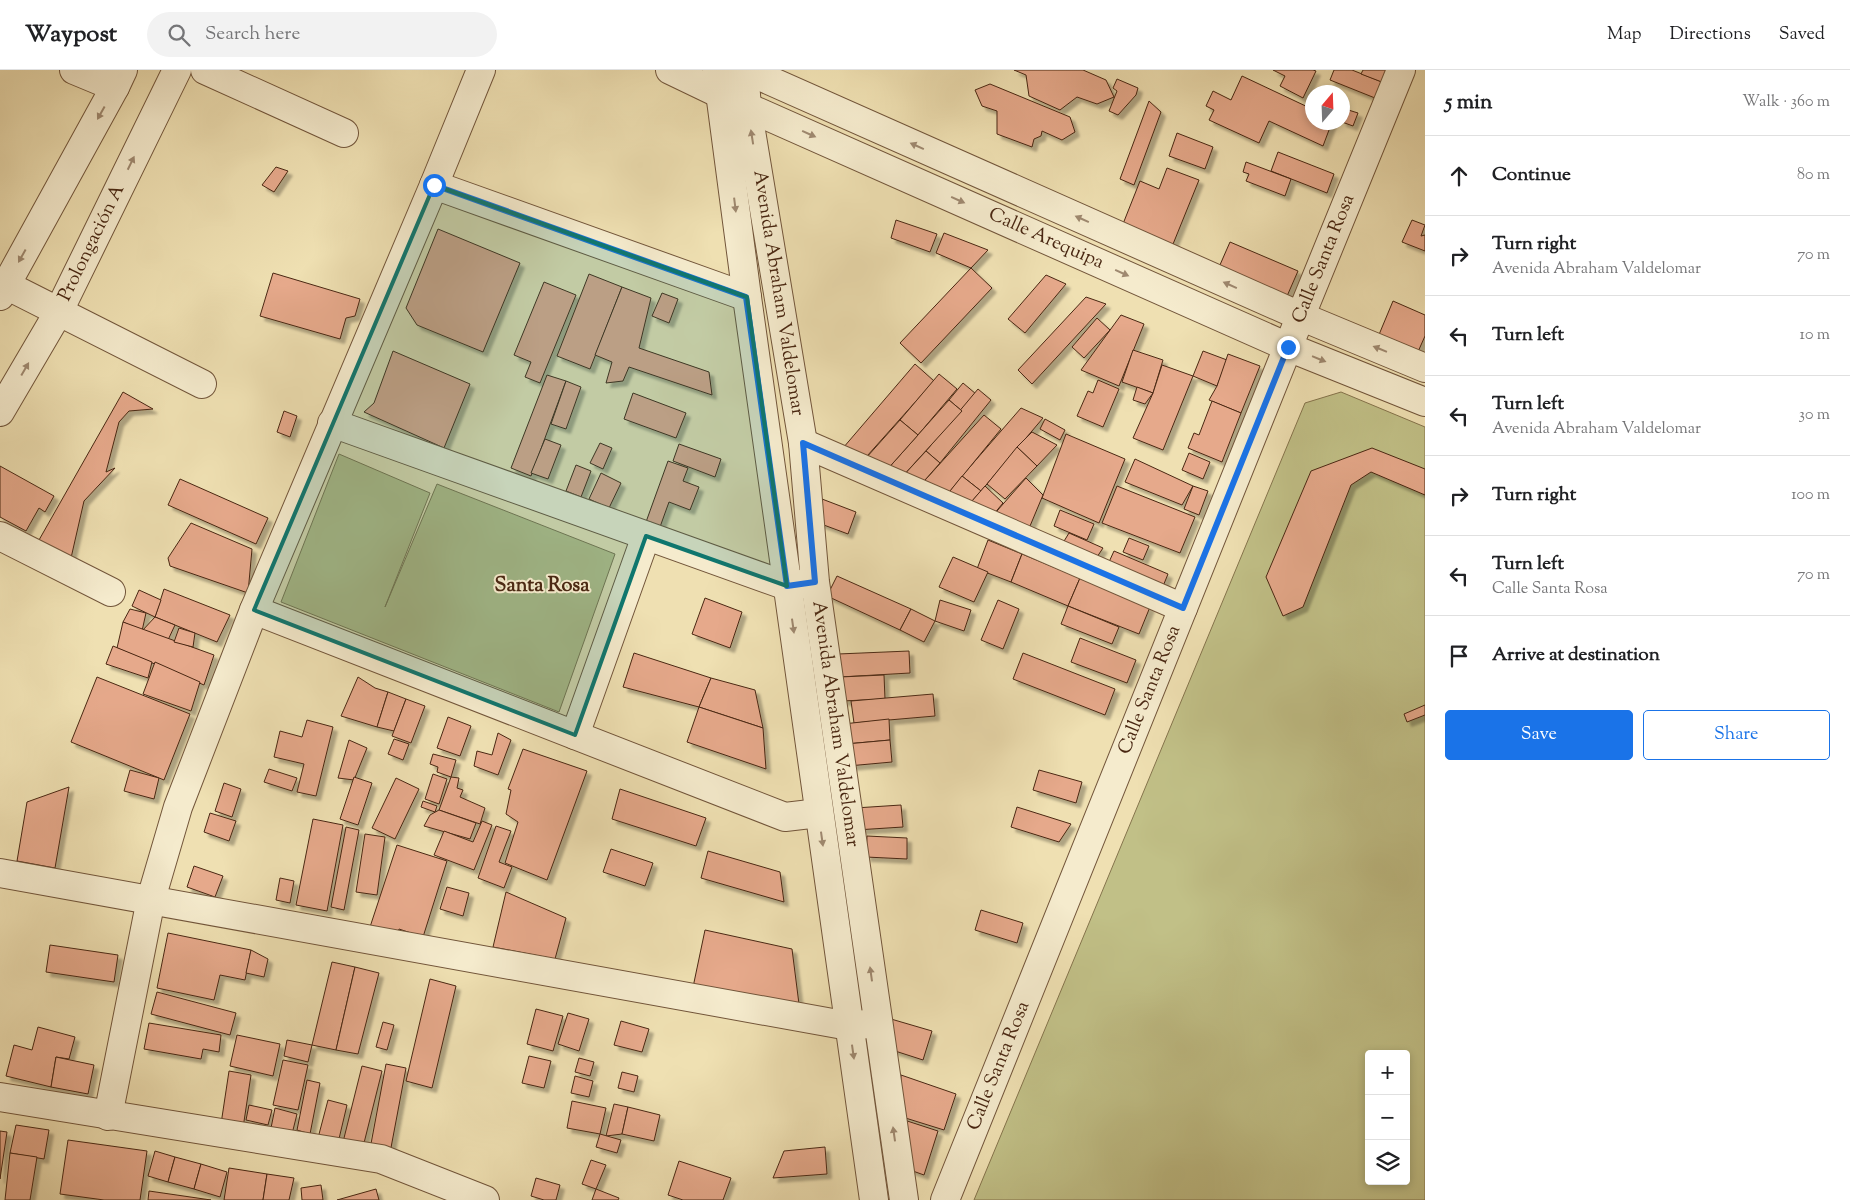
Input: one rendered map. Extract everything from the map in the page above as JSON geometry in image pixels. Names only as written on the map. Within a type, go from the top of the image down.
[{"type":"street","points":[[74,70],[119,78],[2,288],[58,313],[202,384]]},
{"type":"street","name":"Prolongación A","points":[[0,412],[58,313],[177,70]]},
{"type":"street","points":[[205,70],[344,133]]},
{"type":"street","points":[[108,1116],[151,899],[178,807],[254,610],[481,70]]},
{"type":"street","name":"Calle Arequipa","points":[[670,70],[719,82],[747,107],[1288,347],[1425,402]]},
{"type":"street","name":"Calle Arequipa","points":[[745,70],[1300,316],[1425,368]]},
{"type":"street","name":"Avenida Abraham Valdelomar","points":[[745,70],[747,107],[803,443],[815,582],[904,1200]]},
{"type":"street","name":"Calle Santa Rosa","points":[[948,1192],[1300,316],[1401,70]]},
{"type":"street","name":"Avenida Abraham Valdelomar","points":[[719,82],[746,297],[874,1200]]},
{"type":"street","points":[[434,185],[746,297]]},
{"type":"street","points":[[332,423],[787,586],[815,582]]},
{"type":"street","points":[[803,443],[1183,608]]},
{"type":"street","points":[[0,536],[110,592]]},
{"type":"street","points":[[575,735],[646,536]]},
{"type":"street","points":[[254,610],[785,817],[819,813]]},
{"type":"street","points":[[0,873],[849,1026],[878,1023]]},
{"type":"street","points":[[0,1097],[381,1160],[485,1200]]},
{"type":"street","points":[[899,1173],[916,1191],[927,1195],[948,1192]]},
{"type":"highlighted area","points":[[434,185],[747,297],[787,586],[646,536],[575,735],[254,610]]},
{"type":"shaded area","points":[[1341,392],[1425,427],[1425,1200],[974,1200],[1305,403]]},
{"type":"shaded area","points":[[339,454],[430,493],[385,607],[437,484],[615,554],[559,712],[281,602]]},
{"type":"building","points":[[1014,70],[1083,70],[1106,80],[1114,97],[1097,104],[1077,97],[1060,110],[1029,96],[1026,75]]},
{"type":"building","points":[[1273,70],[1316,71],[1309,85],[1305,85],[1303,98],[1280,86],[1285,76]]},
{"type":"building","points":[[1334,70],[1352,70],[1387,84],[1385,102],[1350,88],[1350,85],[1342,85],[1330,80]]},
{"type":"building","points":[[1363,70],[1388,70],[1387,84],[1361,74]]},
{"type":"building","points":[[1242,76],[1305,106],[1305,130],[1329,130],[1323,146],[1269,121],[1259,143],[1209,120],[1214,110],[1206,106],[1213,91],[1231,100]]},
{"type":"building","points":[[1117,79],[1138,88],[1136,95],[1118,115],[1109,111],[1117,91],[1113,88]]},
{"type":"building","points":[[990,84],[1070,117],[1075,132],[1062,140],[1042,131],[1041,136],[1034,139],[1032,147],[997,134],[997,111],[982,106],[975,90]]},
{"type":"building","points":[[1149,101],[1161,112],[1134,185],[1120,179]]},
{"type":"building","points":[[1350,110],[1358,113],[1353,126],[1350,125]]},
{"type":"building","points":[[1177,133],[1213,147],[1205,169],[1169,156]]},
{"type":"building","points":[[1278,152],[1334,174],[1327,193],[1271,171]]},
{"type":"building","points":[[1246,162],[1291,179],[1285,196],[1246,181],[1249,174],[1243,172]]},
{"type":"building","points":[[276,167],[288,171],[274,192],[262,185]]},
{"type":"building","points":[[1167,168],[1199,180],[1169,254],[1119,234],[1140,181],[1159,189]]},
{"type":"building","points":[[896,220],[937,234],[930,252],[891,238]]},
{"type":"building","points":[[1412,220],[1425,225],[1421,236],[1425,235],[1425,251],[1402,242]]},
{"type":"building","points":[[438,229],[520,263],[483,352],[417,325],[406,308]]},
{"type":"building","points":[[944,233],[988,250],[971,268],[936,253]]},
{"type":"building","points":[[1230,242],[1298,271],[1284,303],[1216,274]]},
{"type":"building","points":[[971,268],[992,288],[921,363],[900,343]]},
{"type":"building","points":[[273,273],[360,299],[355,316],[346,318],[340,339],[260,316]]},
{"type":"building","points":[[589,274],[622,287],[590,369],[557,356]]},
{"type":"building","points":[[1046,275],[1066,284],[1025,333],[1008,319]]},
{"type":"building","points":[[544,282],[576,295],[540,383],[525,377],[531,362],[514,355]]},
{"type":"building","points":[[622,287],[651,298],[639,348],[709,372],[712,395],[629,367],[623,381],[606,383],[612,362],[595,355]]},
{"type":"building","points":[[662,293],[678,299],[669,323],[652,316]]},
{"type":"building","points":[[1086,297],[1106,304],[1032,384],[1018,370]]},
{"type":"building","points":[[1393,301],[1425,315],[1425,336],[1417,354],[1378,337]]},
{"type":"building","points":[[1121,315],[1144,324],[1119,386],[1081,370]]},
{"type":"building","points":[[1097,318],[1110,330],[1084,358],[1072,347]]},
{"type":"building","points":[[1133,350],[1163,360],[1153,393],[1122,382]]},
{"type":"building","points":[[393,351],[470,384],[444,448],[364,412],[374,403]]},
{"type":"building","points":[[1203,351],[1227,360],[1217,386],[1193,376]]},
{"type":"building","points":[[1228,354],[1260,366],[1241,413],[1209,400],[1217,386]]},
{"type":"building","points":[[915,364],[934,381],[859,465],[837,455]]},
{"type":"building","points":[[1162,365],[1193,376],[1163,450],[1133,438],[1153,393]]},
{"type":"building","points":[[939,374],[957,389],[918,435],[900,420]]},
{"type":"building","points":[[547,375],[566,381],[531,476],[511,468]]},
{"type":"building","points":[[1098,380],[1119,389],[1103,427],[1077,416],[1088,391],[1093,393]]},
{"type":"building","points":[[566,381],[581,387],[566,429],[551,424]]},
{"type":"building","points":[[963,383],[976,394],[962,411],[949,400]]},
{"type":"building","points":[[1137,387],[1153,393],[1145,404],[1133,400]]},
{"type":"building","points":[[978,389],[991,400],[940,463],[926,451]]},
{"type":"building","points":[[123,392],[153,409],[129,411],[119,422],[106,472],[115,468],[84,501],[71,558],[39,540]]},
{"type":"building","points":[[633,393],[686,413],[676,438],[624,419]]},
{"type":"building","points":[[949,400],[962,411],[902,477],[885,472]]},
{"type":"building","points":[[1212,401],[1241,413],[1222,462],[1188,448],[1194,433],[1199,435]]},
{"type":"building","points":[[1021,408],[1043,418],[981,491],[962,476]]},
{"type":"building","points":[[284,411],[297,416],[290,437],[277,432]]},
{"type":"building","points":[[984,415],[1001,429],[942,501],[917,489]]},
{"type":"building","points":[[1045,419],[1065,430],[1060,440],[1040,429]]},
{"type":"building","points":[[900,420],[918,435],[885,472],[866,458]]},
{"type":"building","points":[[1032,432],[1057,445],[1037,466],[1017,447]]},
{"type":"building","points":[[1066,434],[1125,459],[1099,523],[1042,498]]},
{"type":"building","points":[[545,439],[561,445],[548,479],[531,473]]},
{"type":"building","points":[[600,443],[612,448],[603,469],[590,463]]},
{"type":"building","points":[[679,444],[721,459],[715,477],[673,461]]},
{"type":"building","points":[[1017,447],[1037,466],[1005,499],[987,484]]},
{"type":"building","points":[[1372,448],[1425,469],[1425,495],[1371,472],[1351,485],[1303,607],[1283,616],[1266,577],[1311,471]]},
{"type":"building","points":[[926,451],[940,463],[917,489],[902,477]]},
{"type":"building","points":[[1189,453],[1210,462],[1203,479],[1182,470]]},
{"type":"building","points":[[1135,459],[1193,486],[1182,505],[1125,482]]},
{"type":"building","points":[[668,461],[688,468],[683,481],[699,487],[690,510],[669,502],[660,527],[646,522]]},
{"type":"building","points":[[576,465],[591,471],[581,497],[566,491]]},
{"type":"building","points":[[0,466],[54,496],[45,512],[39,508],[26,531],[0,517]]},
{"type":"building","points":[[601,473],[621,483],[609,508],[589,499]]},
{"type":"building","points":[[962,476],[981,491],[965,509],[942,501]]},
{"type":"building","points":[[1026,478],[1043,495],[1025,538],[989,520]]},
{"type":"building","points":[[180,479],[268,518],[256,544],[168,505]]},
{"type":"building","points":[[985,486],[1003,503],[989,520],[965,509]]},
{"type":"building","points":[[1117,486],[1195,517],[1180,553],[1102,523]]},
{"type":"building","points":[[1193,486],[1208,491],[1199,515],[1184,509]]},
{"type":"building","points":[[822,499],[856,512],[848,534],[813,521]]},
{"type":"building","points":[[1060,510],[1094,524],[1087,540],[1054,526]]},
{"type":"building","points":[[191,523],[252,549],[248,593],[170,566],[168,558]]},
{"type":"building","points":[[1069,533],[1103,548],[1091,566],[1058,551]]},
{"type":"building","points":[[1129,538],[1149,546],[1143,560],[1123,552]]},
{"type":"building","points":[[988,540],[1022,554],[1011,582],[977,569]]},
{"type":"building","points":[[1114,551],[1168,574],[1159,596],[1104,573]]},
{"type":"building","points":[[1022,554],[1080,578],[1068,606],[1011,582]]},
{"type":"building","points":[[953,557],[988,572],[974,602],[939,587]]},
{"type":"building","points":[[837,576],[911,609],[900,630],[827,596]]},
{"type":"building","points":[[1080,578],[1150,607],[1139,634],[1068,606]]},
{"type":"building","points":[[164,589],[230,615],[217,642],[155,617]]},
{"type":"building","points":[[139,590],[161,600],[155,617],[132,606]]},
{"type":"building","points":[[705,598],[742,612],[730,648],[692,634]]},
{"type":"building","points":[[940,600],[971,610],[964,631],[935,621]]},
{"type":"building","points":[[998,600],[1019,609],[1003,649],[981,640]]},
{"type":"building","points":[[1068,606],[1119,627],[1112,644],[1061,624]]},
{"type":"building","points":[[130,609],[146,613],[142,631],[123,622]]},
{"type":"building","points":[[911,609],[935,621],[924,642],[900,630]]},
{"type":"building","points":[[155,617],[175,625],[168,640],[142,631]]},
{"type":"building","points":[[123,622],[214,655],[204,685],[117,648]]},
{"type":"building","points":[[179,628],[195,633],[193,647],[174,642]]},
{"type":"building","points":[[1080,638],[1136,660],[1127,683],[1071,662]]},
{"type":"building","points":[[113,646],[152,662],[148,678],[106,664]]},
{"type":"building","points":[[909,651],[910,673],[840,677],[838,654]]},
{"type":"building","points":[[634,653],[711,678],[699,707],[623,687]]},
{"type":"building","points":[[1023,653],[1115,689],[1105,715],[1013,679]]},
{"type":"building","points":[[155,662],[200,682],[191,711],[143,694]]},
{"type":"building","points":[[884,675],[885,699],[842,701],[840,677]]},
{"type":"building","points":[[97,677],[190,714],[164,780],[71,742]]},
{"type":"building","points":[[358,677],[375,688],[388,692],[377,727],[341,716]]},
{"type":"building","points":[[711,678],[755,690],[763,728],[699,707]]},
{"type":"building","points":[[388,692],[406,699],[394,731],[377,727]]},
{"type":"building","points":[[933,694],[935,716],[854,723],[851,701]]},
{"type":"building","points":[[406,699],[425,706],[411,743],[392,736]]},
{"type":"building","points":[[1425,705],[1425,715],[1407,722],[1404,714]]},
{"type":"building","points":[[699,707],[763,728],[766,769],[687,742]]},
{"type":"building","points":[[448,717],[471,726],[460,756],[437,748]]},
{"type":"building","points":[[889,719],[890,740],[846,744],[843,724]]},
{"type":"building","points":[[307,720],[333,727],[316,796],[297,792],[304,764],[274,757],[280,731],[302,737]]},
{"type":"building","points":[[498,733],[511,740],[498,775],[474,766],[477,751],[492,755]]},
{"type":"building","points":[[394,739],[409,744],[403,760],[388,754]]},
{"type":"building","points":[[349,740],[367,748],[354,780],[338,778]]},
{"type":"building","points":[[890,740],[892,762],[848,766],[846,744]]},
{"type":"building","points":[[523,749],[587,771],[547,880],[505,863],[518,822],[506,814],[511,790],[508,789]]},
{"type":"building","points":[[433,754],[456,760],[451,777],[437,772],[438,767],[430,764]]},
{"type":"building","points":[[269,769],[297,778],[292,791],[264,782]]},
{"type":"building","points":[[130,770],[159,778],[154,799],[124,791]]},
{"type":"building","points":[[1039,770],[1082,782],[1076,803],[1033,790]]},
{"type":"building","points":[[433,774],[447,779],[439,804],[425,799]]},
{"type":"building","points":[[354,777],[372,783],[358,825],[340,819]]},
{"type":"building","points":[[451,777],[459,778],[457,788],[463,790],[460,797],[485,808],[480,824],[439,810]]},
{"type":"building","points":[[396,778],[419,789],[395,839],[372,828]]},
{"type":"building","points":[[224,783],[241,789],[232,817],[215,811]]},
{"type":"building","points":[[69,787],[55,868],[17,861],[27,802]]},
{"type":"building","points":[[620,789],[706,818],[696,846],[612,819]]},
{"type":"building","points":[[423,801],[437,806],[435,812],[421,807]]},
{"type":"building","points":[[901,805],[903,827],[856,830],[855,808]]},
{"type":"building","points":[[1017,807],[1071,824],[1059,842],[1011,827]]},
{"type":"building","points":[[439,810],[476,823],[470,839],[424,826],[430,815]]},
{"type":"building","points":[[210,813],[236,821],[229,841],[204,832]]},
{"type":"building","points":[[313,819],[343,825],[327,911],[296,905]]},
{"type":"building","points":[[482,821],[492,825],[474,870],[434,855],[444,831],[473,842]]},
{"type":"building","points":[[496,826],[511,831],[499,862],[512,867],[504,888],[478,878]]},
{"type":"building","points":[[346,827],[359,830],[344,910],[331,907]]},
{"type":"building","points":[[365,834],[385,837],[377,895],[356,892]]},
{"type":"building","points":[[867,836],[907,838],[907,859],[866,857]]},
{"type":"building","points":[[397,845],[447,861],[423,937],[399,929],[395,940],[369,930]]},
{"type":"building","points":[[611,849],[653,863],[645,886],[603,872]]},
{"type":"building","points":[[708,851],[780,872],[784,902],[701,878]]},
{"type":"building","points":[[194,866],[223,876],[215,897],[187,887]]},
{"type":"building","points":[[280,878],[294,881],[290,903],[276,900]]},
{"type":"building","points":[[447,887],[469,893],[463,916],[440,909]]},
{"type":"building","points":[[506,892],[566,918],[555,959],[493,947]]},
{"type":"building","points":[[981,910],[1023,923],[1017,943],[975,930]]},
{"type":"building","points":[[705,930],[792,949],[800,1012],[692,992]]},
{"type":"building","points":[[168,933],[251,950],[245,980],[220,975],[214,1000],[157,988]]},
{"type":"building","points":[[50,945],[118,955],[114,982],[46,972]]},
{"type":"building","points":[[251,950],[268,959],[264,977],[246,973]]},
{"type":"building","points":[[332,962],[355,967],[336,1050],[312,1045]]},
{"type":"building","points":[[355,967],[379,973],[358,1054],[336,1050]]},
{"type":"building","points":[[430,979],[456,986],[432,1088],[406,1081]]},
{"type":"building","points":[[157,992],[236,1013],[230,1035],[151,1014]]},
{"type":"building","points":[[536,1009],[563,1016],[553,1051],[527,1044]]},
{"type":"building","points":[[568,1013],[589,1019],[579,1051],[558,1044]]},
{"type":"building","points":[[891,1019],[932,1031],[923,1060],[892,1050]]},
{"type":"building","points":[[621,1021],[649,1029],[642,1052],[614,1045]]},
{"type":"building","points":[[383,1022],[394,1025],[387,1050],[376,1047]]},
{"type":"building","points":[[149,1023],[221,1035],[219,1052],[203,1049],[201,1059],[144,1049]]},
{"type":"building","points":[[38,1027],[75,1037],[69,1059],[56,1057],[51,1087],[6,1076],[14,1045],[32,1050]]},
{"type":"building","points":[[237,1035],[280,1044],[273,1076],[230,1066]]},
{"type":"building","points":[[287,1040],[312,1045],[308,1062],[284,1056]]},
{"type":"building","points":[[529,1056],[551,1061],[544,1088],[522,1083]]},
{"type":"building","points":[[56,1057],[94,1065],[88,1094],[51,1087]]},
{"type":"building","points":[[579,1058],[594,1062],[590,1076],[575,1072]]},
{"type":"building","points":[[283,1060],[308,1065],[298,1110],[273,1105]]},
{"type":"building","points":[[386,1064],[406,1068],[390,1153],[370,1149]]},
{"type":"building","points":[[362,1066],[382,1071],[363,1147],[343,1142]]},
{"type":"building","points":[[229,1071],[251,1075],[243,1128],[221,1124]]},
{"type":"building","points":[[622,1072],[638,1076],[634,1092],[618,1088]]},
{"type":"building","points":[[901,1075],[956,1094],[944,1130],[899,1116]]},
{"type":"building","points":[[575,1076],[593,1081],[589,1097],[571,1093]]},
{"type":"building","points":[[307,1080],[320,1083],[310,1134],[297,1130]]},
{"type":"building","points":[[328,1100],[347,1105],[338,1143],[318,1138]]},
{"type":"building","points":[[572,1101],[606,1108],[600,1134],[567,1128]]},
{"type":"building","points":[[614,1104],[628,1107],[622,1134],[606,1136]]},
{"type":"building","points":[[249,1105],[272,1110],[268,1125],[246,1120]]},
{"type":"building","points":[[628,1107],[660,1115],[654,1141],[622,1134]]},
{"type":"building","points":[[275,1108],[297,1114],[292,1134],[271,1128]]},
{"type":"building","points":[[898,1118],[938,1131],[924,1175],[910,1170]]},
{"type":"building","points":[[16,1125],[49,1130],[44,1159],[10,1153]]},
{"type":"building","points":[[0,1131],[7,1132],[0,1179]]},
{"type":"building","points":[[600,1134],[621,1140],[617,1153],[596,1147]]},
{"type":"building","points":[[68,1140],[147,1151],[140,1200],[104,1200],[60,1194]]},
{"type":"building","points":[[825,1147],[827,1174],[773,1178],[784,1151]]},
{"type":"building","points":[[155,1151],[175,1157],[168,1182],[148,1176]]},
{"type":"building","points":[[10,1153],[37,1157],[30,1200],[5,1200]]},
{"type":"building","points":[[175,1157],[201,1164],[194,1189],[168,1182]]},
{"type":"building","points":[[591,1160],[606,1165],[596,1189],[582,1184]]},
{"type":"building","points":[[679,1161],[731,1178],[723,1200],[683,1200],[668,1195]]},
{"type":"building","points":[[201,1164],[227,1172],[220,1197],[194,1189]]},
{"type":"building","points":[[229,1168],[267,1174],[263,1200],[224,1200]]},
{"type":"building","points":[[267,1174],[294,1178],[289,1200],[263,1200]]},
{"type":"building","points":[[536,1178],[560,1185],[556,1200],[544,1200],[531,1196]]},
{"type":"building","points":[[321,1185],[323,1200],[302,1200],[301,1188]]},
{"type":"building","points":[[376,1189],[379,1200],[337,1200]]},
{"type":"building","points":[[596,1189],[619,1198],[618,1200],[592,1200]]},
{"type":"building","points":[[149,1191],[211,1200],[148,1200]]},
{"type":"district","name":"Santa Rosa","points":[[542,586]]},
{"type":"route","points":[[434,185],[746,297],[787,586],[815,582],[803,443],[1183,608],[1288,347]]}]
